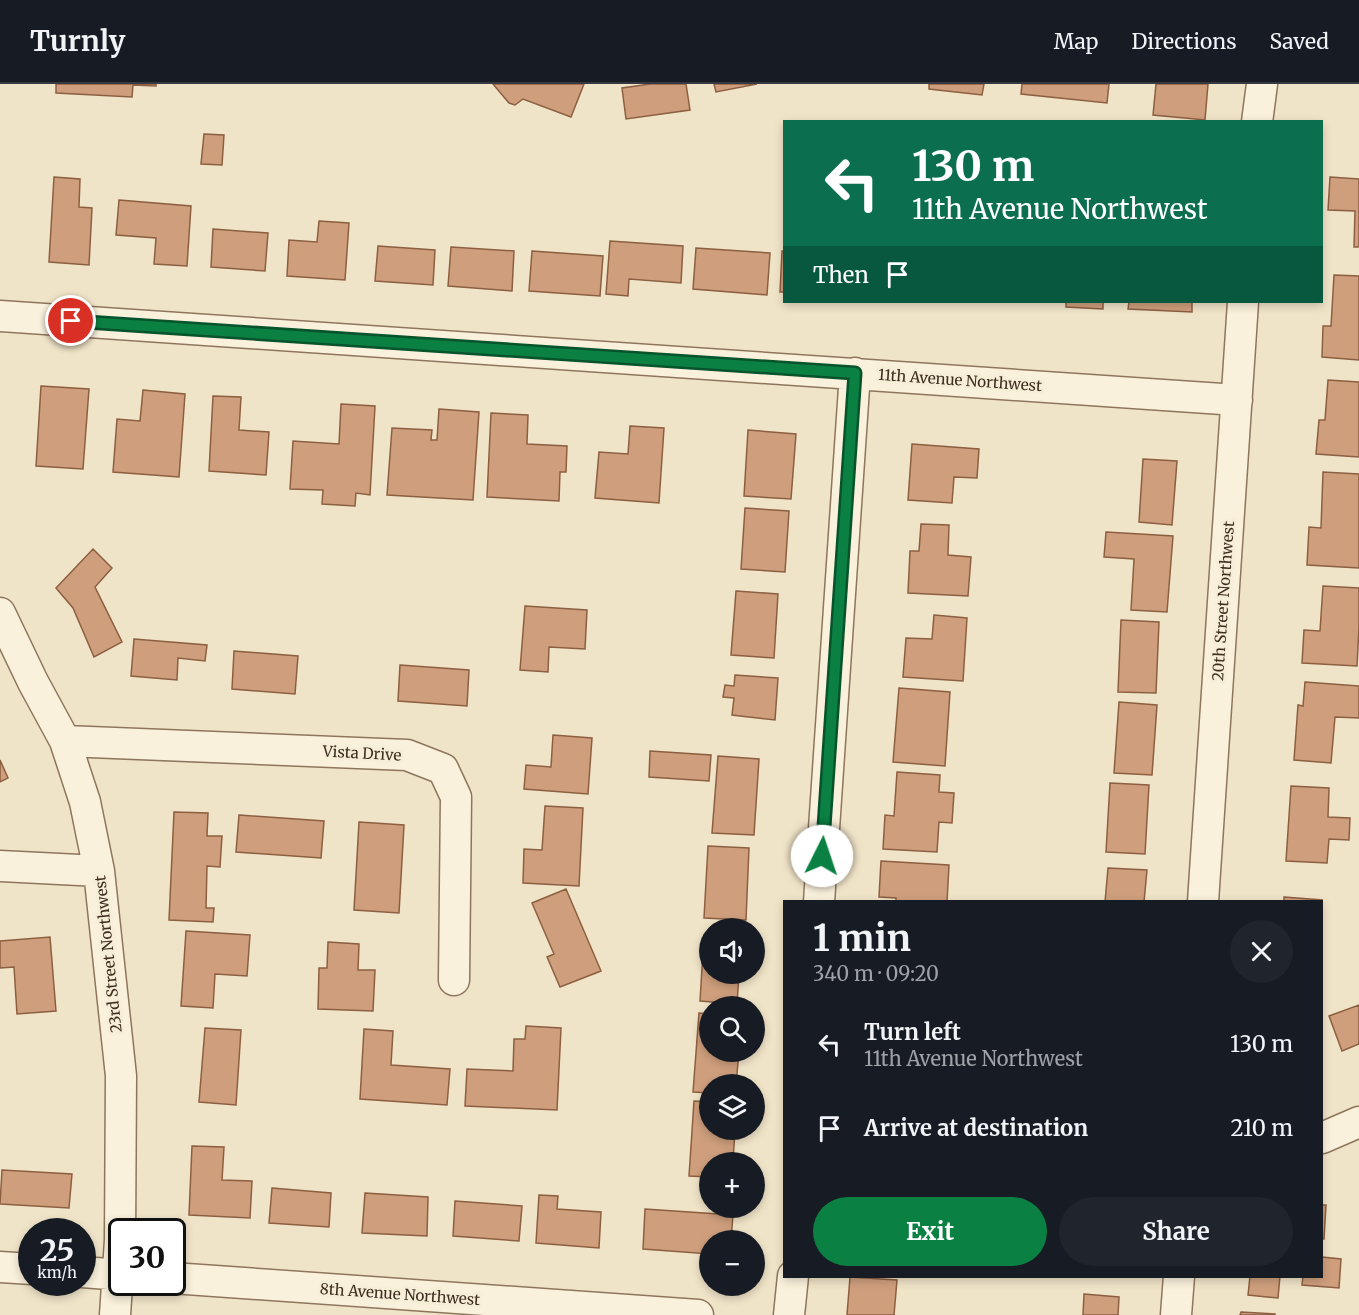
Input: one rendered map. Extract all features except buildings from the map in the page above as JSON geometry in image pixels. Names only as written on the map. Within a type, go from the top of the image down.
[{"type":"street","points":[[1257,120],[1262,84]]},
{"type":"street","name":"20th Street Northwest","points":[[1203,900],[1243,303]]},
{"type":"street","name":"11th Avenue Northwest","points":[[0,316],[1237,399]]},
{"type":"street","points":[[819,900],[855,373]]},
{"type":"street","name":"23rd Street Northwest","points":[[0,613],[33,682],[66,741],[85,802],[99,871],[121,1076],[120,1218]]},
{"type":"street","name":"Vista Drive","points":[[66,741],[407,755],[443,769],[456,797],[454,980]]},
{"type":"street","points":[[0,866],[99,871]]},
{"type":"street","points":[[1323,1138],[1359,1122]]},
{"type":"street","points":[[0,1267],[18,1268]]},
{"type":"street","points":[[789,1315],[793,1278]]},
{"type":"street","points":[[1176,1315],[1179,1278]]},
{"type":"street","name":"8th Avenue Northwest","points":[[186,1279],[698,1315]]},
{"type":"street","name":"23rd Street Northwest","points":[[115,1315],[117,1296]]},
{"type":"route","points":[[71,321],[855,373],[822,856]]}]
